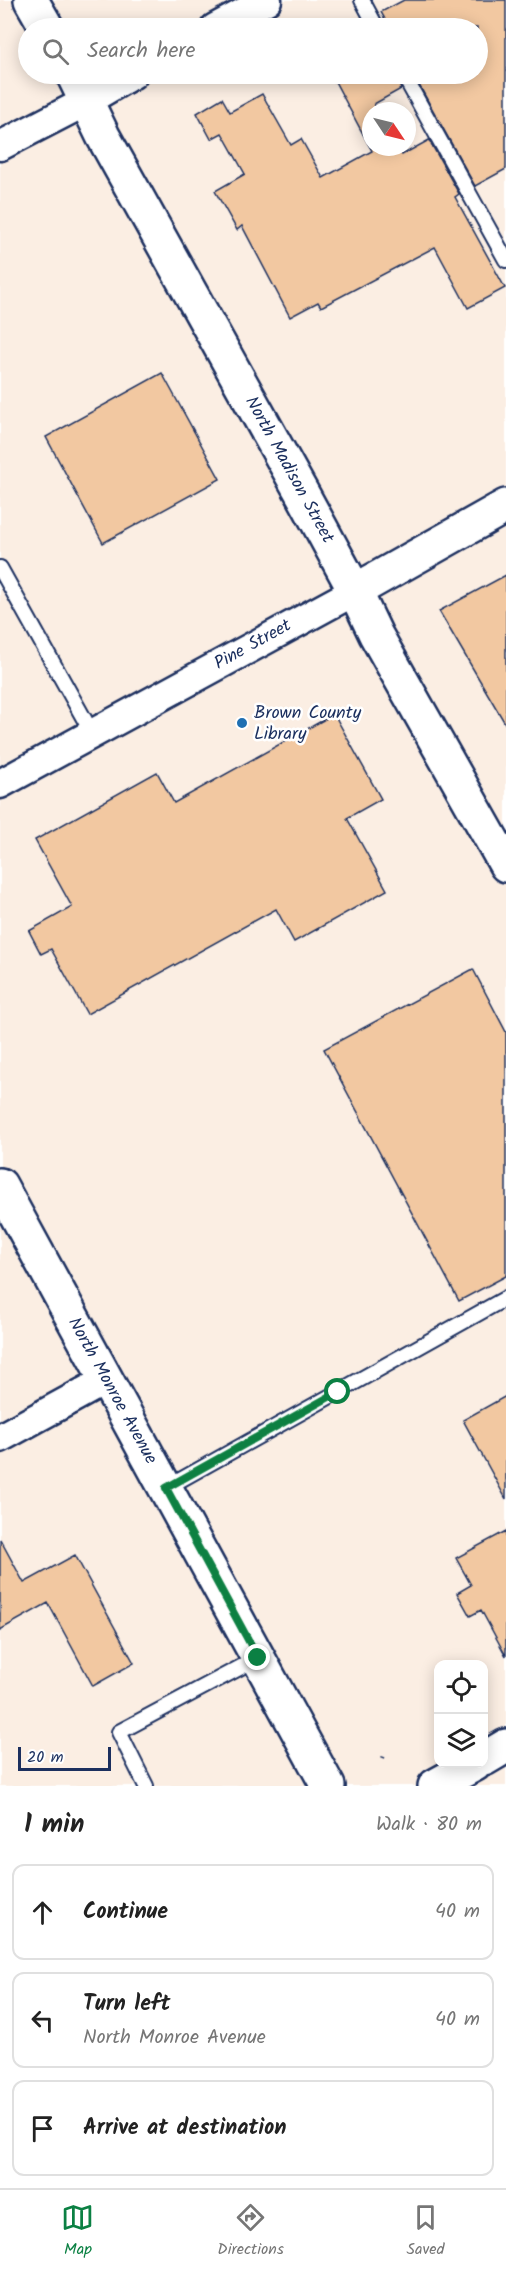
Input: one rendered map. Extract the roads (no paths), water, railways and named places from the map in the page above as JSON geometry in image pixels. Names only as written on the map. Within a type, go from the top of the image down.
[{"type":"main road","points":[[31,0],[41,18]]},
{"type":"main road","name":"North Madison Street","points":[[80,87],[103,136],[355,591],[376,635],[506,865]]},
{"type":"main road","name":"Pine Street","points":[[355,591],[506,506]]},
{"type":"main road","name":"North Monroe Avenue","points":[[0,1185],[328,1786]]},
{"type":"main road","points":[[488,1756],[506,1746]]},
{"type":"main road","points":[[435,1786],[468,1768]]},
{"type":"street","points":[[234,18],[267,0]]},
{"type":"street","points":[[0,146],[80,87]]},
{"type":"street","name":"Pine Street","points":[[0,784],[355,591]]},
{"type":"street","points":[[0,1438],[106,1380]]},
{"type":"lane","points":[[362,0],[372,18]]},
{"type":"lane","points":[[409,84],[506,260]]},
{"type":"lane","points":[[0,568],[92,733]]},
{"type":"lane","points":[[166,1488],[506,1298]]},
{"type":"lane","points":[[146,1786],[119,1732],[258,1658]]},
{"type":"place","name":"Brown County Library","points":[[242,723]]}]
